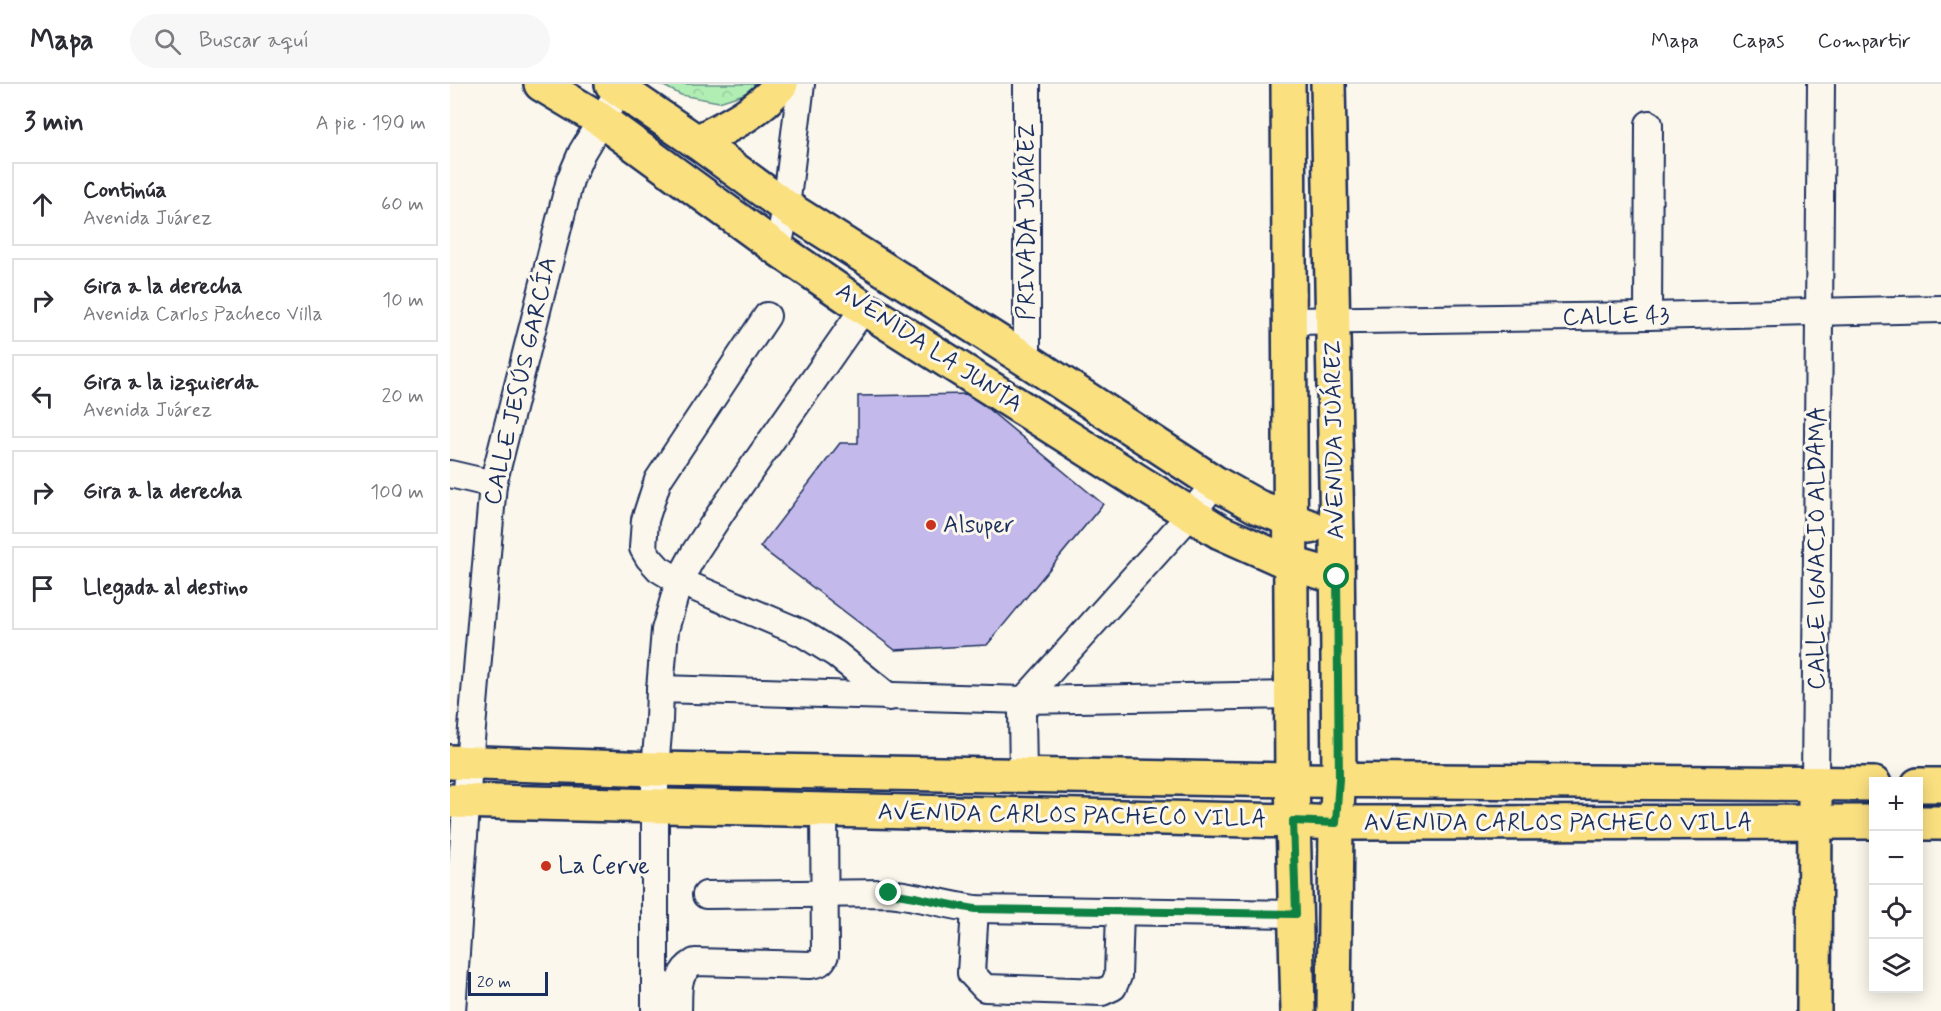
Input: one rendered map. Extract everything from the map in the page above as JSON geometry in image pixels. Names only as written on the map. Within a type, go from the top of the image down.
[{"type":"main road","name":"AVENIDA LA JUNTA","points":[[541,84],[601,120],[778,249],[864,308],[1220,532],[1292,564],[1337,577]]},
{"type":"main road","points":[[697,142],[742,119],[761,105],[781,84]]},
{"type":"main road","name":"AVENIDA JUÁREZ","points":[[1288,84],[1292,780],[1298,1011]]},
{"type":"main road","name":"AVENIDA JUÁREZ","points":[[1328,84],[1337,536],[1339,779],[1336,823],[1334,1011]]},
{"type":"main road","name":"AVENIDA LA JUNTA","points":[[616,87],[786,207],[1215,483],[1258,507],[1292,522],[1337,536]]},
{"type":"main road","name":"AVENIDA CARLOS PACHECO VILLA","points":[[459,763],[655,769],[1292,780],[1869,784]]},
{"type":"main road","name":"CALLE IGNACIO ALDAMA","points":[[1814,1011],[1815,784]]},
{"type":"main road","points":[[1923,785],[1941,785]]},
{"type":"main road","name":"AVENIDA CARLOS PACHECO VILLA","points":[[459,801],[1336,823],[1869,822]]},
{"type":"main road","points":[[1923,823],[1941,823]]},
{"type":"street","points":[[778,249],[786,207],[801,84]]},
{"type":"street","name":"PRIVADA JUÁREZ","points":[[1027,84],[1027,360]]},
{"type":"street","name":"CALLE IGNACIO ALDAMA","points":[[1815,784],[1821,84]]},
{"type":"street","name":"CALLE JESÚS GARCÍA","points":[[452,1011],[459,763],[493,484],[570,180],[616,87]]},
{"type":"street","points":[[1648,316],[1649,124]]},
{"type":"street","points":[[656,1011],[655,769],[665,630],[679,581],[722,511],[864,308]]},
{"type":"street","name":"CALLE 43","points":[[1291,321],[1941,309]]},
{"type":"street","points":[[767,315],[658,480],[645,520],[643,548],[659,569],[679,581],[802,633],[836,654],[889,697]]},
{"type":"street","points":[[450,474],[493,484]]},
{"type":"street","points":[[1023,774],[1022,713],[1024,700],[1191,514],[1215,483]]},
{"type":"street","points":[[660,689],[1024,700],[1292,695]]},
{"type":"street","points":[[678,1011],[680,978],[685,968],[695,962],[810,965],[821,962],[825,955],[824,810]]},
{"type":"street","points":[[706,895],[824,893],[913,896],[941,904],[975,909],[1296,914]]},
{"type":"street","points":[[975,909],[971,973],[985,988],[1102,992],[1113,987],[1118,976],[1120,911]]},
{"type":"green space","points":[[660,84],[758,84],[753,91],[719,102],[681,95]]},
{"type":"building","name":"Alsuper","points":[[970,394],[1103,504],[987,645],[895,650],[760,547],[840,443],[858,443],[858,396]]},
{"type":"place","name":"Alsuper","points":[[931,525]]},
{"type":"place","name":"La Cerve","points":[[546,866]]},
{"type":"route","points":[[889,893],[975,909],[1296,914],[1293,821],[1336,823],[1339,779],[1337,577]]}]
